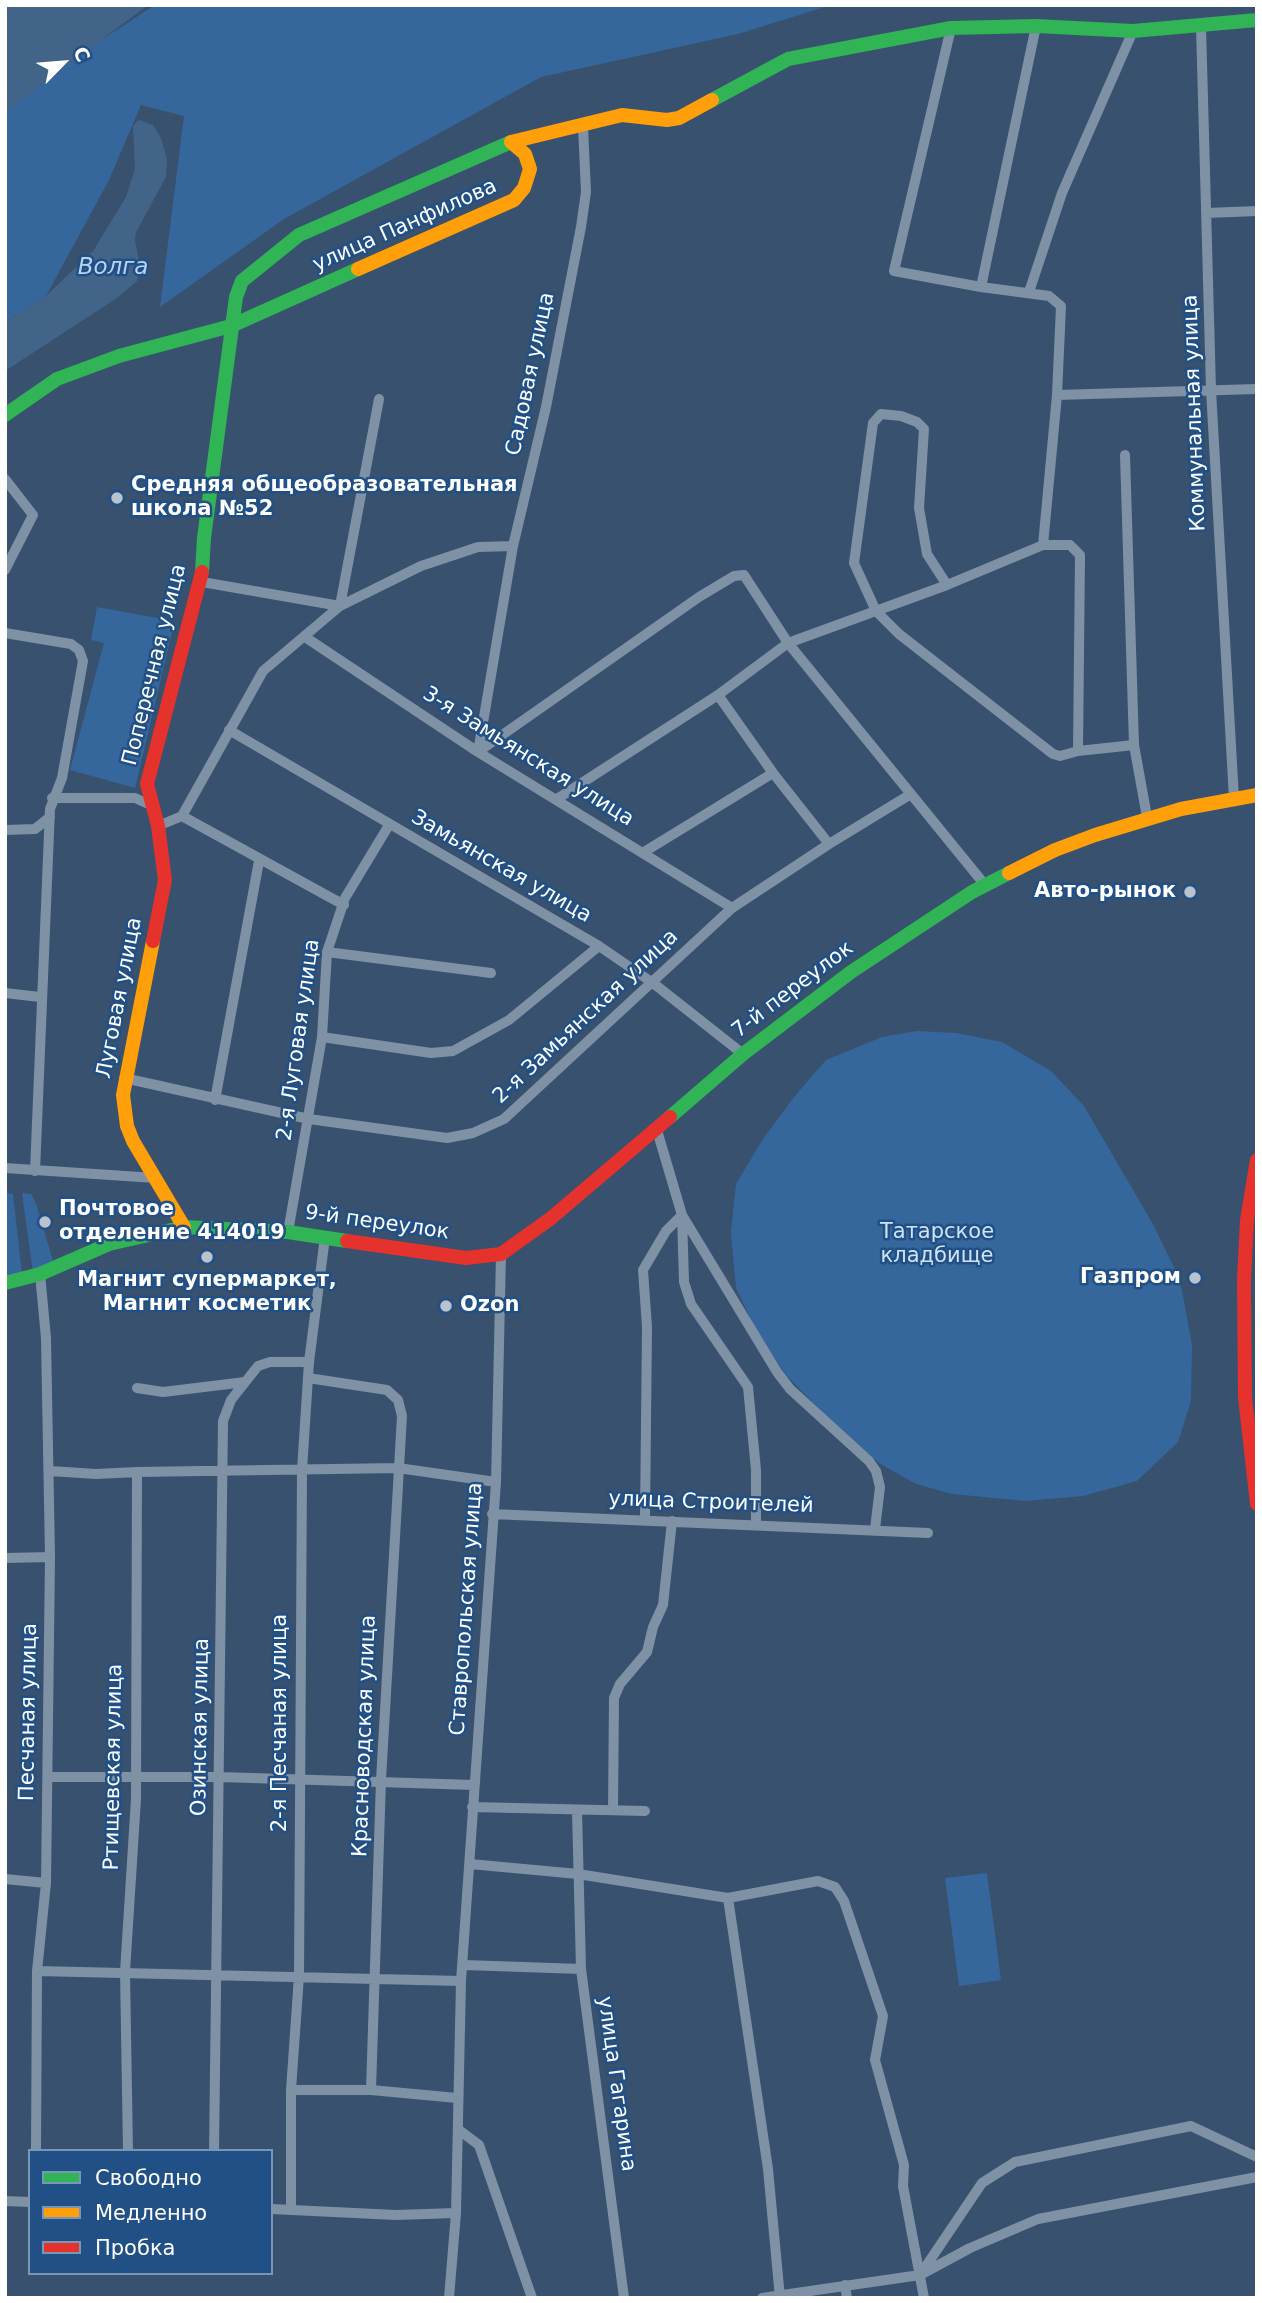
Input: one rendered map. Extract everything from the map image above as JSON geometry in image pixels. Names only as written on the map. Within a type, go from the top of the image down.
[{"type":"street","points":[[511,142],[583,127],[622,115],[667,120],[679,118],[788,59],[951,28],[1036,26],[1133,31],[1257,20]]},
{"type":"street","points":[[981,288],[1036,26]]},
{"type":"street","name":"Коммунальная улица","points":[[1201,26],[1212,390],[1234,799]]},
{"type":"street","points":[[951,28],[894,271],[981,288],[1029,292],[1057,301],[1062,311],[1058,395],[1043,545]]},
{"type":"street","points":[[1029,292],[1062,193],[1133,31]]},
{"type":"street","name":"Садовая улица","points":[[478,752],[513,546],[546,407],[581,227],[586,192],[583,127]]},
{"type":"street","name":"улица Панфилова","points":[[5,415],[57,379],[119,356],[231,326],[514,200],[524,188],[530,169],[525,154],[511,142]]},
{"type":"street","name":"Поперечная улица","points":[[153,806],[147,784],[202,582],[204,538],[231,326],[242,281],[278,249],[299,235],[511,142]]},
{"type":"street","points":[[1206,213],[1257,211]]},
{"type":"street","points":[[1058,395],[1257,389]]},
{"type":"street","points":[[340,607],[379,399]]},
{"type":"street","points":[[947,585],[927,554],[919,508],[924,429],[917,422],[901,416],[881,414],[873,422],[854,559],[858,576],[876,611],[899,634],[1053,754],[1060,756],[1078,751],[1134,745]]},
{"type":"street","points":[[1125,455],[1134,745],[1147,817]]},
{"type":"street","points":[[5,479],[33,515],[5,570]]},
{"type":"street","points":[[557,799],[718,695],[788,643],[947,585],[1043,545],[1070,545],[1080,555],[1078,751]]},
{"type":"street","points":[[158,826],[182,816],[263,671],[340,607],[421,565],[478,548],[513,546]]},
{"type":"street","points":[[478,752],[699,597],[737,575],[744,575],[788,643],[985,885]]},
{"type":"street","points":[[202,582],[340,607]]},
{"type":"street","points":[[5,633],[71,644],[79,650],[83,661],[62,778],[52,798],[50,817],[40,997],[35,1171]]},
{"type":"street","name":"3-я Замьянская улица","points":[[305,637],[478,752],[732,908]]},
{"type":"street","points":[[718,695],[773,773],[829,844]]},
{"type":"street","name":"Замьянская улица","points":[[229,730],[599,946],[653,982],[743,1054]]},
{"type":"street","points":[[644,852],[773,773]]},
{"type":"street","name":"2-я Замьянская улица","points":[[124,1078],[309,1119],[447,1138],[480,1131],[504,1119],[732,908],[911,794]]},
{"type":"street","name":"7-й переулок","points":[[500,1254],[550,1219],[743,1054],[850,972],[985,885],[1055,850],[1147,817],[1257,795]]},
{"type":"street","points":[[52,798],[135,797],[153,806]]},
{"type":"street","name":"Луговая улица","points":[[153,806],[165,880],[122,1095],[127,1126],[184,1227]]},
{"type":"street","points":[[182,816],[259,861],[344,905]]},
{"type":"street","points":[[5,831],[35,829],[50,817]]},
{"type":"street","name":"2-я Луговая улица","points":[[288,1231],[322,1037],[327,952],[344,905],[389,825]]},
{"type":"street","points":[[215,1100],[259,861]]},
{"type":"street","points":[[322,1037],[431,1053],[453,1051],[509,1020],[599,946]]},
{"type":"street","points":[[327,952],[491,973]]},
{"type":"street","points":[[5,993],[40,997]]},
{"type":"street","points":[[656,1127],[682,1215],[684,1282],[691,1304],[748,1387],[755,1458],[756,1524]]},
{"type":"street","points":[[1257,1160],[1247,1220],[1244,1280],[1257,1504]]},
{"type":"street","points":[[5,1168],[155,1178]]},
{"type":"street","points":[[645,1520],[648,1327],[642,1278],[656,1246],[682,1215]]},
{"type":"street","points":[[682,1215],[790,1388],[869,1461],[876,1471],[880,1487],[875,1529]]},
{"type":"street","name":"9-й переулок","points":[[5,1283],[40,1274],[108,1244],[184,1227],[288,1231],[466,1258],[500,1254]]},
{"type":"street","name":"2-я Песчаная улица","points":[[290,2209],[291,2090],[299,1976],[302,1470],[309,1362],[325,1237]]},
{"type":"street","name":"Ставропольская улица","points":[[449,2298],[456,2213],[461,1981],[496,1482],[500,1254]]},
{"type":"street","name":"Песчаная улица","points":[[36,2149],[37,1971],[46,1883],[50,1557],[46,1338],[40,1274]]},
{"type":"street","name":"Озинская улица","points":[[214,2149],[223,1421],[227,1407],[258,1366],[270,1362],[309,1362]]},
{"type":"street","name":"Красноводская улица","points":[[308,1378],[387,1390],[398,1400],[401,1408],[381,1780],[377,1980],[371,2091]]},
{"type":"street","points":[[137,1388],[163,1392],[245,1382]]},
{"type":"street","points":[[50,1471],[96,1474],[224,1469],[398,1468],[496,1482]]},
{"type":"street","name":"Ртищевская улица","points":[[128,2149],[125,1972],[135,1777],[137,1472]]},
{"type":"street","name":"улица Строителей","points":[[492,1514],[875,1529],[928,1534]]},
{"type":"street","points":[[613,1809],[615,1693],[648,1652],[653,1627],[663,1605],[672,1521]]},
{"type":"street","points":[[5,1558],[50,1557]]},
{"type":"street","points":[[47,1777],[381,1780],[474,1785]]},
{"type":"street","points":[[472,1807],[645,1811]]},
{"type":"street","name":"улица Гагарина","points":[[577,1811],[581,1969],[624,2298]]},
{"type":"street","points":[[470,1864],[578,1874],[728,1898],[823,1880],[835,1886],[844,1901],[883,2016],[875,2060],[904,2165],[903,2186],[924,2298]]},
{"type":"street","points":[[5,1879],[46,1883]]},
{"type":"street","points":[[728,1898],[768,2169],[780,2296]]},
{"type":"street","points":[[464,1965],[581,1969]]},
{"type":"street","points":[[37,1971],[461,1981]]},
{"type":"street","points":[[291,2090],[371,2091],[457,2098]]},
{"type":"street","points":[[920,2275],[982,2183],[1015,2162],[1191,2126],[1257,2157]]},
{"type":"street","points":[[459,2130],[479,2145],[531,2298]]},
{"type":"street","points":[[762,2298],[920,2275],[970,2248],[1038,2219],[1257,2177]]},
{"type":"street","points":[[5,2201],[28,2203]]},
{"type":"street","points":[[273,2208],[396,2215],[456,2213]]},
{"type":"street","points":[[845,2285],[847,2298]]},
{"type":"green space","points":[[155,5],[831,5],[738,34],[541,77],[284,219],[160,307],[184,116],[141,105],[109,180],[46,296],[5,322],[5,112],[72,59]]},
{"type":"green space","points":[[97,607],[163,619],[161,628],[173,628],[135,788],[70,770],[104,643],[91,640]]},
{"type":"green space","name":"Татарское кладбище","points":[[917,1031],[956,1033],[1002,1042],[1051,1071],[1084,1106],[1154,1226],[1180,1280],[1192,1345],[1191,1401],[1178,1442],[1137,1481],[1083,1496],[1026,1501],[952,1494],[916,1484],[879,1463],[831,1421],[785,1374],[755,1328],[736,1288],[731,1232],[736,1184],[763,1139],[826,1060],[882,1037]]},
{"type":"green space","points":[[5,1193],[13,1194],[22,1274],[5,1279]]},
{"type":"green space","points":[[22,1193],[31,1194],[36,1203],[55,1268],[33,1273]]},
{"type":"green space","points":[[987,1873],[1001,1980],[959,1986],[945,1878]]},
{"type":"water","points":[[5,5],[148,5],[5,112]]},
{"type":"water","name":"Волга","points":[[139,120],[153,125],[161,138],[167,159],[166,177],[136,232],[135,241],[141,269],[137,281],[117,298],[5,371],[5,322],[46,296],[93,251],[126,197],[135,169],[133,126]]},
{"type":"traffic: fast","points":[[712,100],[788,59],[951,28],[1036,26],[1133,31],[1257,20]]},
{"type":"traffic: fast","points":[[202,572],[204,538],[236,297],[242,281],[299,235],[511,142]]},
{"type":"traffic: fast","points":[[5,415],[57,379],[119,356],[231,326],[358,269]]},
{"type":"traffic: fast","points":[[670,1117],[743,1054],[851,972],[972,892],[1009,873]]},
{"type":"traffic: fast","points":[[5,1283],[40,1274],[109,1244],[184,1227],[288,1232],[347,1241]]},
{"type":"traffic: slow","points":[[358,269],[514,200],[524,188],[530,169],[525,154],[511,142],[622,115],[667,120],[679,118],[712,100]]},
{"type":"traffic: slow","points":[[1009,873],[1055,850],[1095,835],[1181,809],[1257,795]]},
{"type":"traffic: slow","points":[[153,941],[123,1095],[127,1126],[133,1141],[184,1227]]},
{"type":"traffic: jam","points":[[153,941],[165,880],[158,826],[147,784],[202,572]]},
{"type":"traffic: jam","points":[[347,1241],[466,1258],[501,1254],[550,1219],[670,1117]]},
{"type":"traffic: jam","points":[[1257,1160],[1247,1220],[1244,1280],[1245,1397],[1257,1504]]},
{"type":"place","name":"Средняя общеобразовательная школа №52","points":[[117,498]]},
{"type":"place","name":"Авто-рынок","points":[[1190,892]]},
{"type":"place","name":"Почтовое отделение 414019","points":[[45,1222]]},
{"type":"place","name":"Магнит супермаркет, Магнит косметик","points":[[207,1257]]},
{"type":"place","name":"Газпром","points":[[1195,1278]]},
{"type":"place","name":"Ozon","points":[[446,1306]]}]
